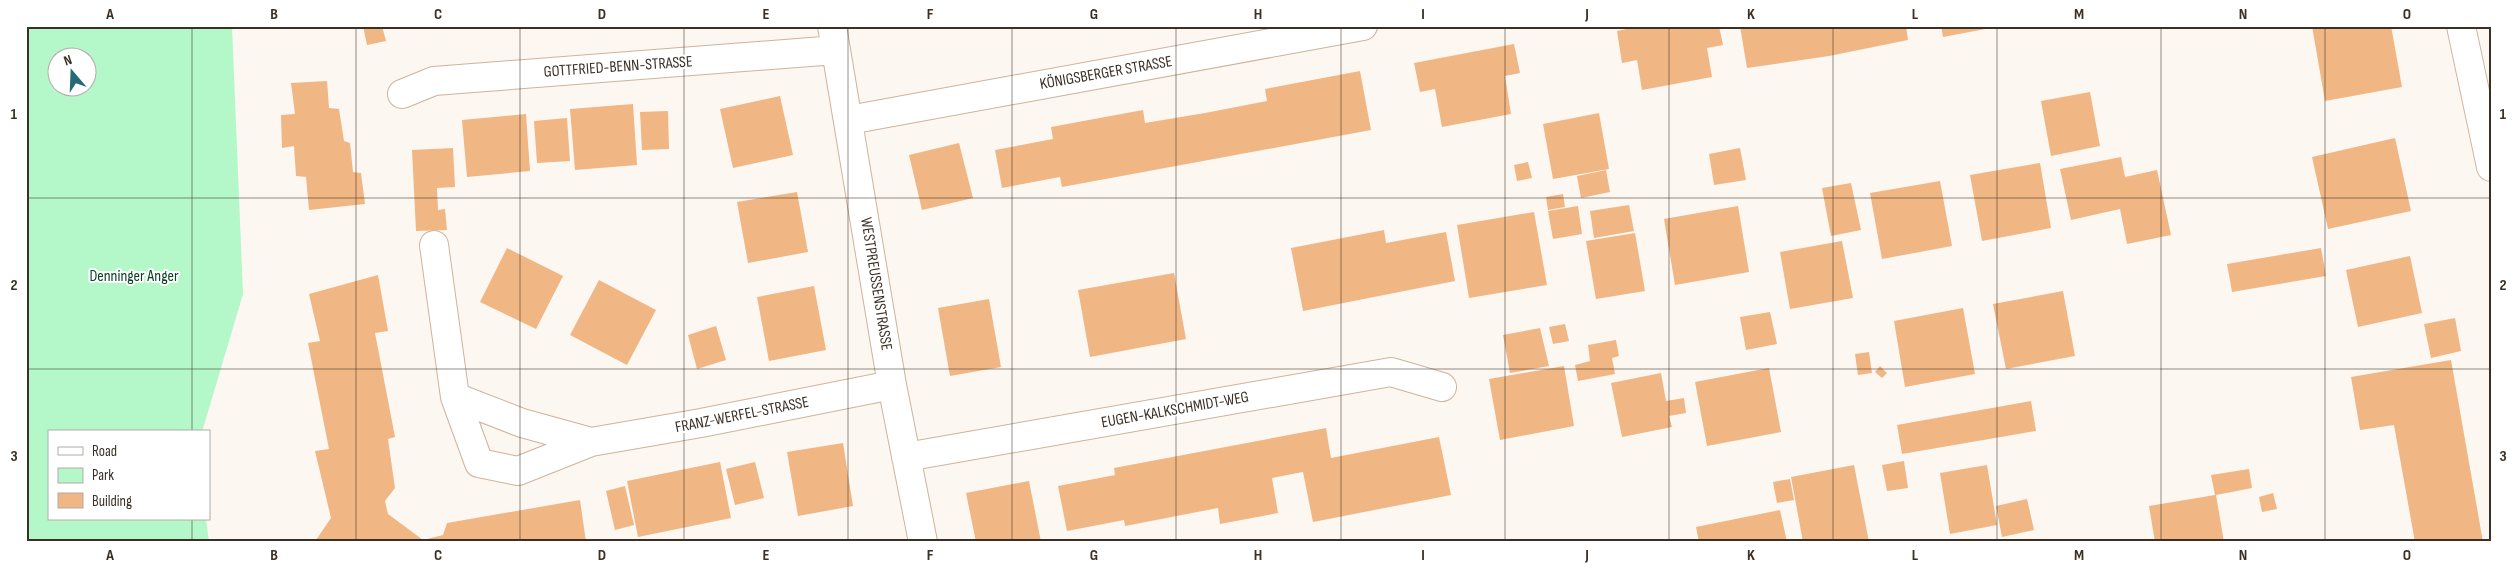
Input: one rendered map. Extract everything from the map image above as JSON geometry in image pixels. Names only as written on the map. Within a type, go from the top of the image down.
[{"type":"street","name":"KÖNIGSBERGER STRASSE","points":[[849,120],[1363,26]]},
{"type":"street","points":[[2461,26],[2491,167]]},
{"type":"street","name":"WESTPREUSSENSTRASSE","points":[[834,38],[892,385],[923,542]]},
{"type":"street","name":"GOTTFRIED-BENN-STRASSE","points":[[402,94],[434,81],[834,38]]},
{"type":"street","name":"FRANZ-WERFEL-STRASSE","points":[[434,245],[455,397],[479,463],[518,471],[591,442],[701,423],[892,385]]},
{"type":"street","name":"EUGEN-KALKSCHMIDT-WEG","points":[[906,457],[1391,372],[1442,388]]},
{"type":"street","name":"FRANZ-WERFEL-STRASSE","points":[[455,397],[522,423],[591,442]]},
{"type":"green space","name":"Denninger Anger","points":[[26,26],[232,26],[243,294],[203,430],[48,430],[48,520],[206,520],[209,542],[26,542]]},
{"type":"building","points":[[363,26],[382,26],[386,41],[367,45]]},
{"type":"building","points":[[1630,26],[1719,26],[1723,45],[1707,48],[1712,77],[1642,90],[1637,60],[1622,63],[1617,31],[1631,28]]},
{"type":"building","points":[[1740,26],[1906,26],[1908,40],[1829,56],[1747,68]]},
{"type":"building","points":[[1941,26],[1996,26],[1996,27],[1943,37]]},
{"type":"building","points":[[2312,26],[2391,26],[2402,87],[2325,101]]},
{"type":"building","points":[[1514,44],[1520,73],[1505,76],[1511,114],[1442,127],[1435,89],[1420,92],[1414,63]]},
{"type":"building","points":[[1360,71],[1371,130],[1062,187],[1060,177],[1002,188],[995,150],[1053,139],[1051,127],[1143,110],[1145,123],[1205,113],[1267,101],[1265,89]]},
{"type":"building","points":[[327,81],[329,108],[339,109],[344,141],[350,143],[353,172],[361,173],[365,204],[309,210],[306,177],[296,176],[294,146],[282,148],[281,115],[295,114],[291,83]]},
{"type":"building","points":[[2090,92],[2100,146],[2051,156],[2041,101]]},
{"type":"building","points":[[780,96],[793,155],[733,168],[720,109]]},
{"type":"building","points":[[633,104],[637,165],[575,170],[570,109]]},
{"type":"building","points":[[668,111],[669,149],[642,150],[640,112]]},
{"type":"building","points":[[1599,113],[1609,169],[1553,179],[1543,124]]},
{"type":"building","points":[[526,114],[530,171],[467,177],[462,120]]},
{"type":"building","points":[[567,118],[570,161],[537,163],[534,121]]},
{"type":"building","points":[[2395,138],[2411,211],[2328,229],[2312,157]]},
{"type":"building","points":[[959,143],[973,198],[922,210],[909,155]]},
{"type":"building","points":[[453,148],[455,187],[437,188],[438,210],[445,209],[447,230],[416,231],[412,150]]},
{"type":"building","points":[[1740,148],[1746,180],[1714,185],[1709,154]]},
{"type":"building","points":[[2121,157],[2125,177],[2157,170],[2171,235],[2127,244],[2120,209],[2071,220],[2060,169]]},
{"type":"building","points":[[1528,162],[1532,178],[1517,181],[1514,165]]},
{"type":"building","points":[[2040,163],[2051,228],[1982,241],[1970,175]]},
{"type":"building","points":[[1606,170],[1610,192],[1581,198],[1577,176]]},
{"type":"building","points":[[1940,181],[1952,246],[1882,259],[1870,193]]},
{"type":"building","points":[[1851,183],[1861,230],[1831,236],[1822,188]]},
{"type":"building","points":[[797,192],[808,252],[748,263],[737,202]]},
{"type":"building","points":[[1563,194],[1565,207],[1548,210],[1546,197]]},
{"type":"building","points":[[1629,205],[1634,231],[1594,238],[1590,211]]},
{"type":"building","points":[[1578,206],[1582,234],[1553,239],[1548,211]]},
{"type":"building","points":[[1738,206],[1749,272],[1675,285],[1664,219]]},
{"type":"building","points":[[1534,212],[1547,285],[1469,298],[1457,225]]},
{"type":"building","points":[[1384,230],[1386,243],[1446,232],[1455,281],[1303,311],[1291,248]]},
{"type":"building","points":[[1635,233],[1645,291],[1596,299],[1586,241]]},
{"type":"building","points":[[1842,241],[1853,298],[1790,309],[1780,252]]},
{"type":"building","points":[[507,248],[563,276],[536,329],[480,302]]},
{"type":"building","points":[[2321,248],[2326,276],[2232,292],[2227,264]]},
{"type":"building","points":[[2410,256],[2422,313],[2358,327],[2346,270]]},
{"type":"building","points":[[1174,273],[1186,339],[1090,357],[1078,290]]},
{"type":"building","points":[[378,275],[388,331],[375,333],[395,437],[388,439],[395,488],[385,501],[388,514],[423,540],[443,535],[447,523],[580,500],[586,542],[316,540],[331,518],[315,451],[329,449],[308,343],[320,341],[309,294]]},
{"type":"building","points":[[599,280],[656,310],[627,365],[570,335]]},
{"type":"building","points":[[814,286],[826,350],[769,361],[757,297]]},
{"type":"building","points":[[2063,291],[2075,356],[2006,369],[1993,304]]},
{"type":"building","points":[[989,299],[1001,367],[950,376],[938,308]]},
{"type":"building","points":[[1963,308],[1975,374],[1905,387],[1894,321]]},
{"type":"building","points":[[1770,312],[1777,344],[1746,350],[1740,317]]},
{"type":"building","points":[[2455,318],[2461,351],[2431,358],[2424,324]]},
{"type":"building","points":[[1565,324],[1569,341],[1553,344],[1549,327]]},
{"type":"building","points":[[716,326],[726,360],[697,369],[688,335]]},
{"type":"building","points":[[1540,328],[1549,366],[1510,373],[1503,335]]},
{"type":"building","points":[[1616,340],[1619,356],[1612,358],[1615,374],[1578,381],[1575,365],[1590,361],[1588,345]]},
{"type":"building","points":[[1869,352],[1872,373],[1858,375],[1855,354]]},
{"type":"building","points":[[2451,360],[2483,542],[2415,542],[2394,425],[2360,430],[2351,377]]},
{"type":"building","points":[[1564,366],[1574,426],[1500,440],[1489,379]]},
{"type":"building","points":[[1880,366],[1887,373],[1882,378],[1875,372]]},
{"type":"building","points":[[1769,368],[1781,432],[1707,446],[1695,382]]},
{"type":"building","points":[[1661,373],[1666,401],[1684,398],[1686,413],[1669,416],[1672,427],[1622,437],[1611,383]]},
{"type":"building","points":[[2031,401],[2036,431],[1902,454],[1897,425]]},
{"type":"building","points":[[1326,428],[1331,458],[1439,437],[1451,495],[1313,522],[1303,472],[1272,478],[1278,513],[1220,524],[1218,508],[1125,526],[1124,520],[1067,531],[1058,486],[1115,475],[1114,468]]},
{"type":"building","points":[[843,443],[853,506],[798,516],[787,452]]},
{"type":"building","points":[[1904,461],[1908,488],[1887,491],[1882,465]]},
{"type":"building","points":[[720,462],[731,518],[638,537],[627,481]]},
{"type":"building","points":[[755,462],[764,498],[735,505],[726,469]]},
{"type":"building","points":[[1854,465],[1869,542],[1803,542],[1791,477]]},
{"type":"building","points":[[1987,465],[1997,525],[1950,534],[1940,473]]},
{"type":"building","points":[[2249,469],[2252,488],[2216,495],[2224,542],[2155,542],[2149,506],[2215,495],[2211,475]]},
{"type":"building","points":[[1790,479],[1794,500],[1777,503],[1773,482]]},
{"type":"building","points":[[1029,481],[1041,542],[976,542],[966,493]]},
{"type":"building","points":[[625,486],[634,525],[615,530],[606,491]]},
{"type":"building","points":[[2273,493],[2277,509],[2262,512],[2259,497]]},
{"type":"building","points":[[2027,499],[2034,530],[2002,537],[1996,506]]},
{"type":"building","points":[[1780,510],[1787,542],[1699,542],[1696,527]]}]
